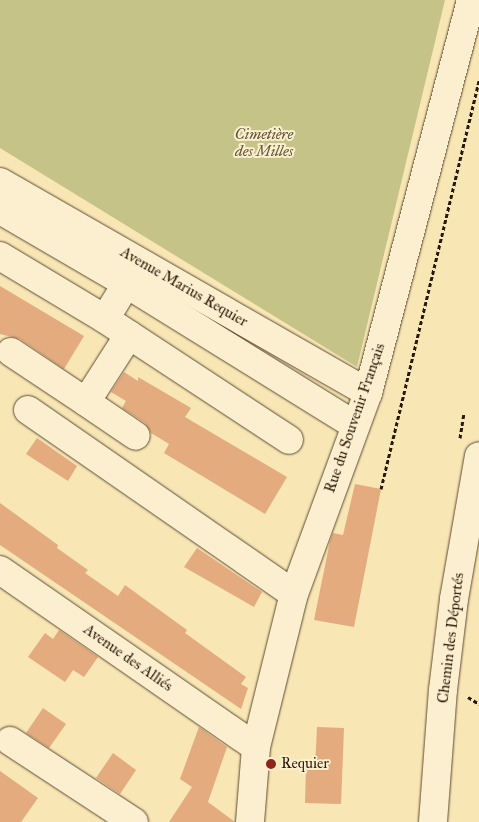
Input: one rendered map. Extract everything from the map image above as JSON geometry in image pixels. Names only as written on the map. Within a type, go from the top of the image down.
[{"type":"street","name":"Rue du Souvenir Français","points":[[250,822],[256,747],[294,594],[354,424],[368,393],[472,0]]},
{"type":"street","name":"Avenue Marius Requier","points":[[0,182],[133,273],[166,292],[368,393]]},
{"type":"street","name":"Avenue Marius Requier","points":[[0,210],[133,273]]},
{"type":"street","points":[[0,256],[132,336],[289,440]]},
{"type":"street","points":[[105,319],[133,273]]},
{"type":"street","name":"Avenue Marius Requier","points":[[166,292],[354,424]]},
{"type":"street","points":[[86,402],[132,336],[166,292]]},
{"type":"street","points":[[11,352],[136,436]]},
{"type":"street","points":[[28,410],[294,594]]},
{"type":"street","name":"Chemin des Déportés","points":[[433,822],[448,644],[479,456]]},
{"type":"street","name":"Avenue des Alliés","points":[[0,570],[256,747]]},
{"type":"street","points":[[10,740],[134,822]]},
{"type":"path","points":[[381,489],[479,80]]},
{"type":"green space","name":"Cimetière des Milles","points":[[0,0],[445,0],[357,367],[0,148]]},
{"type":"building","points":[[0,286],[84,336],[64,369],[20,339],[0,334]]},
{"type":"building","points":[[124,372],[138,381],[138,377],[191,408],[185,417],[287,477],[265,514],[164,453],[169,444],[151,433],[145,423],[122,408],[126,401],[111,392]]},
{"type":"building","points":[[37,438],[77,466],[68,481],[26,454]]},
{"type":"building","points":[[355,484],[381,489],[354,627],[314,620],[330,541],[333,533],[343,535]]},
{"type":"building","points":[[0,503],[58,545],[57,548],[88,570],[85,573],[118,596],[125,585],[187,630],[185,633],[246,677],[241,684],[248,688],[241,709],[0,545]]},
{"type":"building","points":[[197,548],[262,592],[254,607],[184,567]]},
{"type":"building","points":[[59,630],[98,657],[84,677],[73,670],[65,682],[28,657],[45,633],[53,639]]},
{"type":"building","points":[[43,708],[66,724],[49,748],[26,733]]},
{"type":"building","points":[[199,727],[227,747],[208,802],[235,822],[169,822],[192,787],[180,779]]},
{"type":"building","points":[[317,727],[344,728],[341,804],[305,803],[306,767],[315,767]]},
{"type":"building","points":[[113,753],[136,770],[120,794],[96,778]]},
{"type":"building","points":[[0,771],[38,798],[21,822],[0,822]]},
{"type":"place","name":"Requier","points":[[271,764]]}]
